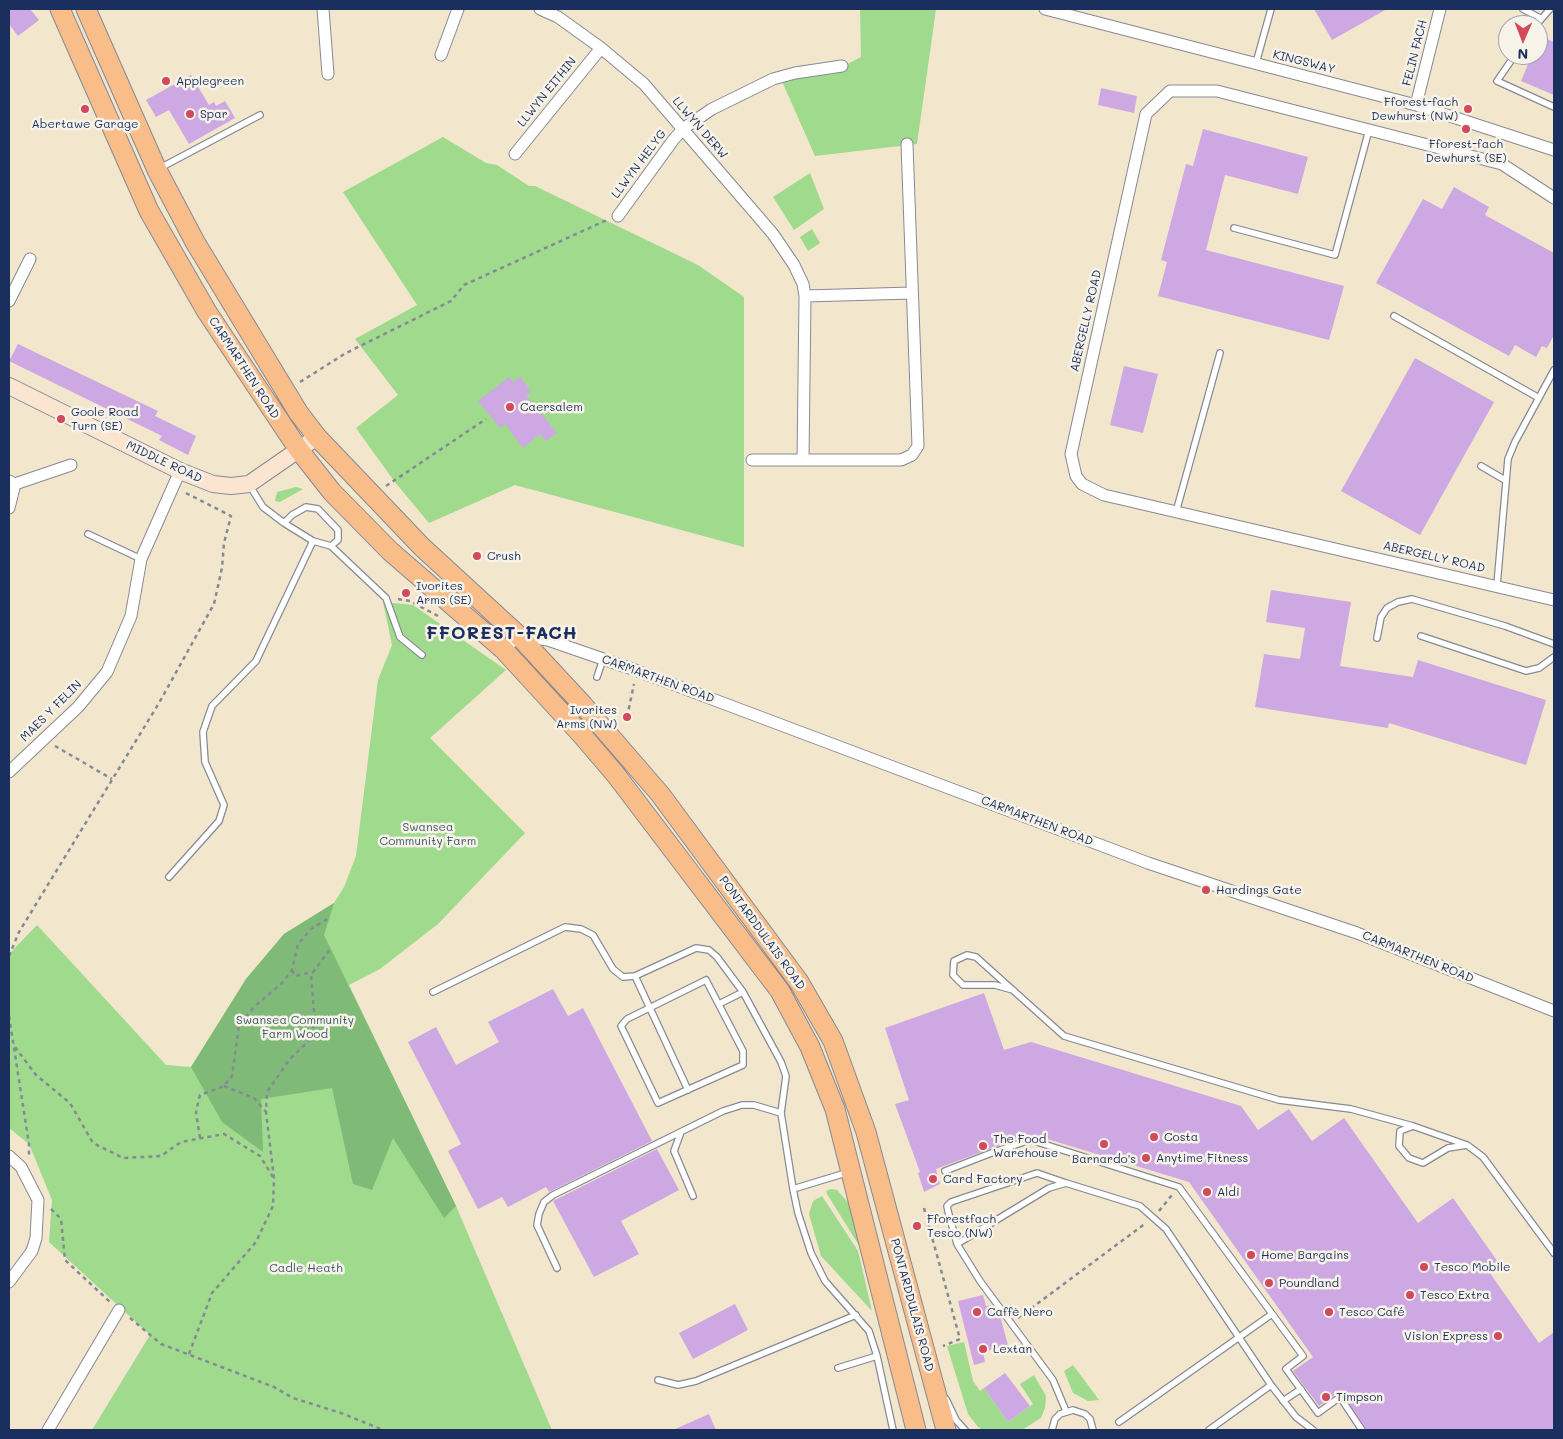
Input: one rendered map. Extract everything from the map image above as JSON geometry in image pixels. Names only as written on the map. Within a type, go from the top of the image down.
[{"type":"main road","name":"CARMARTHEN ROAD","points":[[60,9],[150,211],[207,312],[298,450],[332,492],[390,552],[503,649]]},
{"type":"main road","name":"CARMARTHEN ROAD","points":[[86,9],[157,170],[195,242],[239,313],[284,392],[317,437],[371,494],[448,573],[518,636]]},
{"type":"main road","name":"PONTARDDULAIS ROAD","points":[[518,636],[660,794],[804,990],[833,1041],[866,1132],[946,1430]]},
{"type":"main road","name":"PONTARDDULAIS ROAD","points":[[503,649],[616,774],[780,991],[810,1047],[835,1109],[916,1430]]},
{"type":"street","points":[[323,9],[328,74]]},
{"type":"street","points":[[441,56],[458,9]]},
{"type":"street","name":"LLWYN DERW","points":[[540,9],[558,18],[601,48],[644,84],[684,128],[786,252],[803,284],[805,296],[803,460]]},
{"type":"street","name":"KINGSWAY","points":[[1045,9],[1416,105],[1554,150]]},
{"type":"street","name":"FELIN FACH","points":[[1416,105],[1440,9]]},
{"type":"street","name":"LLWYN EITHIN","points":[[515,154],[601,48]]},
{"type":"street","name":"LLWYN HELYG","points":[[618,216],[684,128],[712,109],[773,79],[795,73],[842,66]]},
{"type":"street","name":"ABERGELLY ROAD","points":[[1554,198],[1502,164],[1217,92],[1170,91],[1146,114],[1074,436],[1072,467],[1082,484],[1104,495],[1497,585],[1554,600]]},
{"type":"street","points":[[752,460],[901,460],[912,455],[918,446],[907,144]]},
{"type":"street","points":[[9,301],[30,259]]},
{"type":"street","points":[[805,296],[912,293]]},
{"type":"street","name":"MIDDLE ROAD","points":[[9,386],[180,471],[213,484],[231,486],[249,484]]},
{"type":"street","points":[[249,484],[317,437]]},
{"type":"street","points":[[9,508],[12,482],[71,465]]},
{"type":"street","name":"MAES Y FELIN","points":[[9,772],[78,707],[107,672],[131,616],[141,559],[180,471]]},
{"type":"street","points":[[503,649],[518,636]]},
{"type":"street","name":"CARMARTHEN ROAD","points":[[518,636],[548,640],[1148,863],[1357,933],[1554,1011]]},
{"type":"street","points":[[9,1156],[21,1167],[38,1200],[36,1238],[32,1251],[9,1282]]},
{"type":"street","points":[[48,1430],[119,1310]]},
{"type":"lane","points":[[1256,63],[1271,9]]},
{"type":"lane","points":[[1523,9],[1534,15]]},
{"type":"lane","points":[[1508,65],[1497,81],[1554,107]]},
{"type":"lane","points":[[157,170],[260,115]]},
{"type":"lane","points":[[1234,228],[1335,255],[1368,130]]},
{"type":"lane","points":[[1394,316],[1539,398]]},
{"type":"lane","points":[[1176,512],[1220,353]]},
{"type":"lane","points":[[1497,585],[1508,459],[1515,442],[1554,370]]},
{"type":"lane","points":[[1481,466],[1505,480]]},
{"type":"lane","points":[[249,484],[263,507],[284,524],[313,541],[331,546],[386,598],[400,637],[422,655]]},
{"type":"lane","points":[[284,524],[292,514],[306,507],[318,509],[338,530],[338,540],[331,546]]},
{"type":"lane","points":[[88,534],[141,559]]},
{"type":"lane","points":[[169,876],[219,821],[224,805],[205,762],[203,732],[212,706],[256,662],[313,541]]},
{"type":"lane","points":[[1377,638],[1381,617],[1387,608],[1398,602],[1412,599],[1505,626],[1554,644]]},
{"type":"lane","points":[[1421,636],[1526,671],[1540,668],[1554,657]]},
{"type":"lane","points":[[597,677],[603,660]]},
{"type":"lane","points":[[433,992],[565,927],[582,928],[593,934],[613,969],[623,977],[635,976],[696,948],[709,950],[717,957],[743,992],[781,1062],[786,1076],[781,1113],[798,1213],[811,1253],[825,1281],[869,1332],[878,1356],[893,1430]]},
{"type":"lane","points":[[1013,990],[995,985],[963,985],[953,975],[954,962],[967,955],[976,957],[1013,990],[1064,1036],[1279,1100],[1351,1109],[1413,1126],[1467,1145],[1483,1157],[1554,1252]]},
{"type":"lane","points":[[635,976],[688,1090]]},
{"type":"lane","points":[[706,980],[743,1051],[743,1065],[658,1103],[621,1026],[627,1019],[650,1008],[706,980]]},
{"type":"lane","points":[[719,1004],[743,992]]},
{"type":"lane","points":[[557,1268],[537,1225],[544,1202],[554,1195],[723,1111],[742,1105],[754,1105],[781,1113]]},
{"type":"lane","points":[[1413,1126],[1400,1131],[1399,1146],[1409,1158],[1423,1163],[1448,1148],[1467,1145]]},
{"type":"lane","points":[[681,1132],[675,1143],[674,1151],[693,1196]]},
{"type":"lane","points":[[945,1171],[1027,1141],[1034,1141],[1179,1186],[1303,1356],[1286,1369],[1318,1413],[1340,1397],[1362,1430]]},
{"type":"lane","points":[[793,1189],[852,1172]]},
{"type":"lane","points":[[1066,1411],[1053,1380],[964,1257],[957,1244],[947,1206],[951,1202],[1037,1173],[1140,1206],[1166,1229],[1271,1385],[1296,1417],[1313,1430]]},
{"type":"lane","points":[[957,1244],[1049,1188],[1066,1183]]},
{"type":"lane","points":[[1119,1422],[1272,1314]]},
{"type":"lane","points":[[658,1380],[678,1384],[696,1381],[856,1315]]},
{"type":"lane","points":[[925,1352],[956,1420],[965,1430]]},
{"type":"lane","points":[[838,1368],[878,1356]]},
{"type":"lane","points":[[1209,1430],[1271,1385]]},
{"type":"lane","points":[[1283,1401],[1301,1389]]},
{"type":"lane","points":[[1052,1430],[1055,1419],[1066,1411],[1079,1411],[1085,1414],[1090,1419],[1093,1430]]},
{"type":"path","points":[[284,392],[346,353],[451,301],[464,285],[591,225],[618,216]]},
{"type":"path","points":[[371,494],[486,419]]},
{"type":"path","points":[[9,955],[19,932],[159,703],[214,604],[222,568],[224,543],[231,516],[174,487]]},
{"type":"path","points":[[627,717],[636,676]]},
{"type":"path","points":[[43,740],[112,779]]},
{"type":"path","points":[[200,1138],[196,1112],[200,1095],[224,1086],[232,1076],[239,1025],[254,1007],[282,983],[292,970],[298,944],[311,929],[329,918]]},
{"type":"path","points":[[189,1354],[212,1293],[256,1242],[273,1206],[274,1178],[266,1112],[268,1092],[289,1060],[313,1037],[314,1012],[310,975],[331,948]]},
{"type":"path","points":[[292,970],[295,976],[313,972]]},
{"type":"path","points":[[9,1016],[29,1144]]},
{"type":"path","points":[[15,1047],[36,1075],[70,1103],[93,1143],[123,1158],[161,1156],[181,1142],[224,1134],[260,1156],[274,1178]]},
{"type":"path","points":[[224,1086],[254,1098],[266,1112]]},
{"type":"path","points":[[1011,1323],[1153,1218],[1179,1186]]},
{"type":"path","points":[[38,1200],[61,1219],[65,1260],[119,1310],[161,1344],[243,1377],[274,1387],[293,1398],[383,1430]]},
{"type":"path","points":[[924,1208],[960,1339],[943,1346]]},
{"type":"green space","points":[[860,9],[936,9],[917,144],[815,156],[781,79],[840,68],[861,57]]},
{"type":"green space","points":[[443,137],[486,163],[497,165],[529,186],[535,186],[698,265],[744,297],[744,547],[515,485],[429,523],[394,481],[356,428],[398,395],[355,339],[417,305],[343,192]]},
{"type":"green space","points":[[810,173],[824,209],[794,230],[773,197]]},
{"type":"green space","points":[[812,229],[820,243],[808,251],[800,237]]},
{"type":"green space","points":[[296,487],[303,489],[280,502],[275,501],[277,492]]},
{"type":"green space","name":"Cadle Heath","points":[[383,602],[413,605],[506,670],[430,738],[525,833],[438,924],[380,969],[349,985],[456,1206],[552,1430],[92,1430],[150,1335],[49,1242],[52,1200],[29,1144],[9,1128],[9,954],[37,925],[166,1065],[191,1067],[246,979],[284,934],[334,903],[344,887],[356,856],[378,680],[392,645]]},
{"type":"green space","name":"Swansea Community Farm Wood","points":[[334,903],[324,935],[456,1206],[444,1218],[393,1138],[372,1190],[353,1184],[332,1088],[261,1099],[263,1152],[222,1122],[191,1067],[246,979],[284,934]]},
{"type":"green space","points":[[831,1189],[837,1190],[851,1206],[860,1247],[827,1194],[826,1191]]},
{"type":"green space","points":[[822,1196],[858,1251],[872,1311],[821,1256],[809,1214],[813,1201]]},
{"type":"green space","points":[[964,1342],[973,1381],[980,1391],[984,1388],[1008,1422],[1033,1404],[1020,1384],[1034,1375],[1046,1396],[1045,1408],[1041,1418],[1022,1430],[983,1430],[978,1427],[968,1414],[947,1346]]},
{"type":"green space","points":[[1073,1365],[1099,1400],[1088,1401],[1073,1393],[1064,1371]]},
{"type":"building","points":[[9,9],[30,9],[39,20],[18,36],[9,24]]},
{"type":"building","points":[[1314,9],[1387,9],[1332,40]]},
{"type":"building","points":[[1548,39],[1554,42],[1554,95],[1521,81],[1528,65],[1548,65]]},
{"type":"building","points":[[191,75],[209,105],[214,102],[216,106],[225,101],[235,118],[189,144],[169,110],[156,117],[146,100]]},
{"type":"building","points":[[1101,88],[1137,96],[1134,113],[1098,105]]},
{"type":"building","points":[[1203,129],[1308,157],[1298,194],[1225,175],[1206,250],[1344,286],[1329,340],[1158,296],[1167,262],[1161,260],[1186,164],[1193,166]]},
{"type":"building","points":[[1454,187],[1489,207],[1485,215],[1554,253],[1554,335],[1547,348],[1542,346],[1536,357],[1515,345],[1509,356],[1376,283],[1423,199],[1442,209]]},
{"type":"building","points":[[18,344],[158,411],[155,416],[196,436],[188,455],[159,440],[162,436],[9,361]]},
{"type":"building","points":[[1415,358],[1494,402],[1420,535],[1341,491]]},
{"type":"building","points":[[1124,366],[1158,374],[1143,433],[1110,425]]},
{"type":"building","name":"Caersalem","points":[[509,377],[513,382],[520,377],[531,391],[526,395],[557,433],[546,441],[540,434],[523,448],[505,424],[500,428],[478,401]]},
{"type":"building","points":[[1271,590],[1351,602],[1340,666],[1413,677],[1418,660],[1546,700],[1526,765],[1389,723],[1388,728],[1255,707],[1264,654],[1300,659],[1305,628],[1266,622]]},
{"type":"building","points":[[553,989],[568,1016],[583,1008],[652,1141],[549,1192],[546,1187],[508,1207],[502,1197],[478,1209],[448,1151],[461,1144],[408,1042],[436,1027],[456,1065],[499,1042],[488,1022]]},
{"type":"building","points":[[984,993],[1004,1050],[1031,1042],[1241,1106],[1258,1130],[1289,1109],[1312,1141],[1344,1118],[1418,1223],[1453,1198],[1500,1265],[1490,1273],[1539,1343],[1554,1332],[1554,1430],[1367,1430],[1342,1393],[1337,1393],[1319,1406],[1293,1371],[1313,1357],[1189,1182],[1034,1135],[936,1169],[940,1184],[924,1192],[918,1173],[920,1172],[895,1104],[909,1100],[885,1028]]},
{"type":"building","points":[[657,1149],[679,1190],[621,1221],[639,1254],[594,1277],[553,1201]]},
{"type":"building","points":[[983,1295],[986,1306],[991,1305],[994,1317],[1000,1316],[1008,1345],[983,1352],[985,1362],[974,1365],[958,1301]]},
{"type":"building","points":[[735,1304],[748,1330],[693,1359],[679,1333]]},
{"type":"building","points":[[1005,1373],[1030,1406],[1008,1422],[984,1388]]},
{"type":"building","points":[[709,1414],[716,1430],[673,1430]]},
{"type":"place","name":"Applegreen","points":[[166,81]]},
{"type":"place","name":"Abertawe Garage","points":[[85,109]]},
{"type":"place","name":"Fforest-fach Dewhurst (NW)","points":[[1468,109]]},
{"type":"place","name":"Spar","points":[[190,114]]},
{"type":"place","name":"Fforest-fach Dewhurst (SE)","points":[[1466,129]]},
{"type":"place","name":"Caersalem","points":[[510,407]]},
{"type":"place","name":"Goole Road Turn (SE)","points":[[61,419]]},
{"type":"place","name":"Crush","points":[[477,556]]},
{"type":"place","name":"Ivorites Arms (SE)","points":[[406,593]]},
{"type":"place","name":"Ivorites Arms (NW)","points":[[627,717]]},
{"type":"place","name":"Hardings Gate","points":[[1206,890]]},
{"type":"place","name":"Costa","points":[[1154,1137]]},
{"type":"place","name":"Barnardo's","points":[[1104,1144]]},
{"type":"place","name":"The Food Warehouse","points":[[983,1146]]},
{"type":"place","name":"Anytime Fitness","points":[[1146,1158]]},
{"type":"place","name":"Card Factory","points":[[933,1179]]},
{"type":"place","name":"Aldi","points":[[1207,1192]]},
{"type":"place","name":"Fforestfach Tesco (NW)","points":[[917,1226]]},
{"type":"place","name":"Home Bargains","points":[[1251,1255]]},
{"type":"place","name":"Tesco Mobile","points":[[1424,1267]]},
{"type":"place","name":"Poundland","points":[[1269,1283]]},
{"type":"place","name":"Tesco Extra","points":[[1410,1295]]},
{"type":"place","name":"Caffè Nero","points":[[977,1312]]},
{"type":"place","name":"Tesco Café","points":[[1329,1312]]},
{"type":"place","name":"Vision Express","points":[[1498,1336]]},
{"type":"place","name":"Lextan","points":[[983,1349]]},
{"type":"place","name":"Timpson","points":[[1326,1397]]},
{"type":"district","name":"FFOREST-FACH","points":[[502,633]]},
{"type":"park label","name":"Swansea Community Farm","points":[[428,834]]}]
